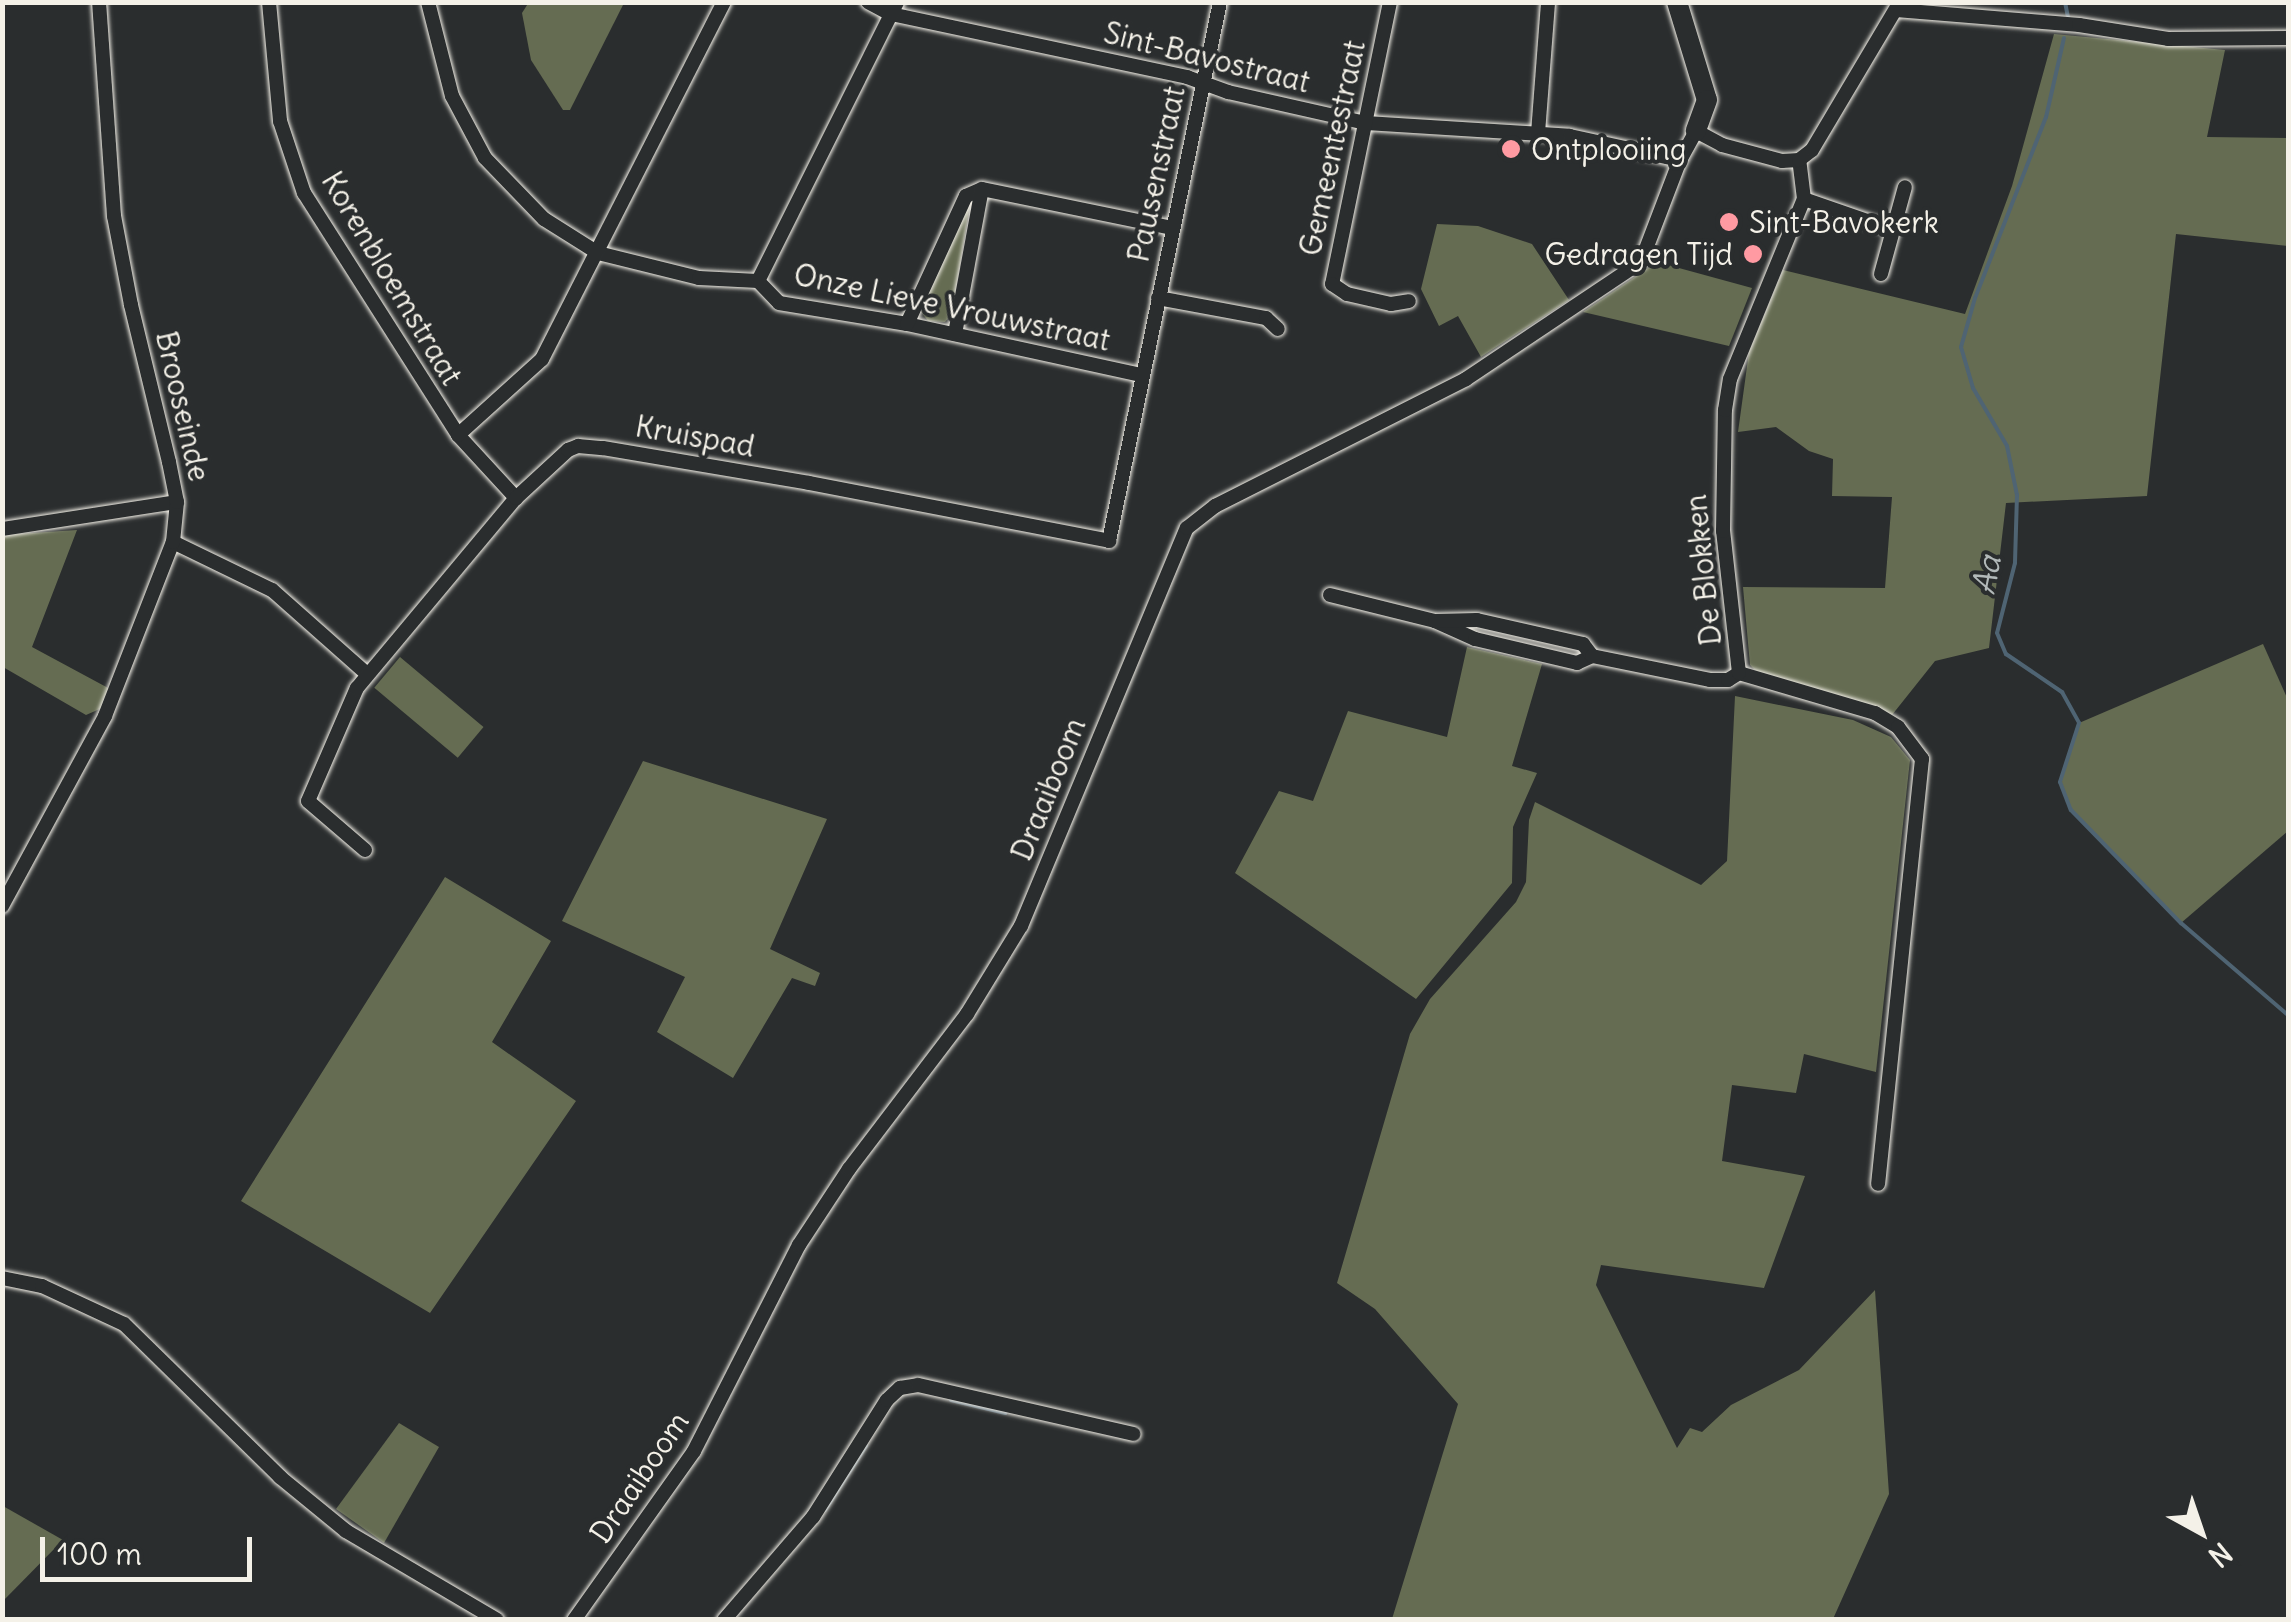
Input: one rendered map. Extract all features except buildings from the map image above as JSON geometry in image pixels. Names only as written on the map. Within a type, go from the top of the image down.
[{"type":"street","name":"Brooseinde","points":[[2,906],[104,716],[174,542],[176,502],[114,216],[99,2]]},
{"type":"street","name":"Korenbloemstraat","points":[[268,2],[280,121],[304,193],[458,435],[516,498]]},
{"type":"street","name":"Onze Lieve Vrouwstraat","points":[[428,2],[452,96],[485,158],[544,219],[598,253],[699,278],[758,281],[779,302],[907,324],[1141,376]]},
{"type":"street","points":[[458,435],[542,358],[724,2]]},
{"type":"street","name":"Sint-Bavostraat","points":[[868,2],[1366,123],[1609,141],[1680,160]]},
{"type":"street","name":"Pausenstraat","points":[[1109,541],[1220,2]]},
{"type":"street","name":"Gemeentestraat","points":[[1390,2],[1332,284],[1347,294],[1391,304],[1409,301]]},
{"type":"street","points":[[1538,134],[1548,2]]},
{"type":"street","points":[[1677,2],[1707,100],[1696,131],[1722,145],[1782,161],[1799,160],[1812,150],[1898,6],[2079,25],[2168,39],[2288,38]]},
{"type":"street","points":[[758,281],[894,8]]},
{"type":"street","name":"Draaiboom","points":[[574,1620],[694,1451],[799,1245],[849,1169],[996,972],[1041,881],[1186,528],[1215,506],[1466,379],[1640,262],[1680,160],[1696,131]]},
{"type":"street","points":[[1799,160],[1804,199],[1890,230]]},
{"type":"street","points":[[1881,274],[1890,230],[1905,187]]},
{"type":"street","points":[[907,324],[966,196],[982,190],[1172,228]]},
{"type":"street","points":[[954,334],[982,190]]},
{"type":"street","name":"De Blokken","points":[[1804,199],[1730,379],[1725,410],[1723,531],[1740,673],[1875,714],[1898,727],[1922,759],[1878,1184]]},
{"type":"street","name":"Pausenstraat","points":[[1158,298],[1266,318],[1278,329]]},
{"type":"street","name":"Kruispad","points":[[365,850],[308,802],[350,702],[367,674],[516,498],[568,450],[578,446],[809,483],[1109,541]]},
{"type":"street","points":[[2,528],[176,502]]},
{"type":"street","points":[[174,542],[272,590],[367,674]]},
{"type":"street","points":[[1330,595],[1435,621],[1478,620],[1584,644],[1592,656],[1710,680],[1728,680],[1740,673]]},
{"type":"street","points":[[2,1278],[42,1286],[124,1324],[280,1477],[346,1531],[498,1620]]},
{"type":"street","points":[[724,1620],[813,1516],[887,1400],[900,1388],[918,1385],[1133,1434]]},
{"type":"green space","points":[[529,2],[624,3],[570,110],[563,110],[531,60],[522,13]]},
{"type":"green space","points":[[2054,34],[2225,50],[2207,137],[2288,138],[2288,246],[2176,234],[2147,496],[2006,503],[1989,648],[1935,661],[1892,715],[1757,672],[1750,665],[1743,587],[1885,588],[1892,497],[1832,496],[1833,459],[1809,451],[1776,427],[1738,432],[1749,352],[1783,270],[1965,314],[2012,186]]},
{"type":"green space","points":[[970,203],[952,314],[945,322],[928,321],[919,309]]},
{"type":"green space","points":[[1437,224],[1478,226],[1532,244],[1569,300],[1481,357],[1458,316],[1439,326],[1421,289]]},
{"type":"green space","points":[[1657,262],[1752,288],[1729,346],[1583,312]]},
{"type":"green space","points":[[77,530],[32,647],[110,689],[102,708],[86,715],[3,667],[2,535]]},
{"type":"green space","points":[[2263,644],[2288,700],[2288,831],[2181,923],[2071,810],[2060,782],[2079,723]]},
{"type":"green space","points":[[1467,647],[1542,664],[1512,766],[1537,773],[1513,827],[1512,883],[1416,999],[1235,873],[1279,791],[1313,801],[1348,711],[1447,737]]},
{"type":"green space","points":[[400,657],[483,727],[458,758],[374,688]]},
{"type":"green space","points":[[1735,696],[1853,720],[1891,737],[1910,760],[1876,1072],[1804,1054],[1796,1093],[1732,1085],[1722,1161],[1805,1176],[1764,1288],[1601,1265],[1596,1285],[1677,1448],[1690,1428],[1702,1432],[1731,1405],[1799,1370],[1875,1290],[1889,1494],[1833,1619],[1392,1619],[1458,1404],[1375,1309],[1337,1283],[1410,1034],[1430,999],[1516,902],[1526,882],[1529,820],[1535,802],[1701,885],[1727,861]]},
{"type":"green space","points":[[643,761],[827,819],[770,949],[820,973],[815,986],[792,978],[733,1078],[657,1032],[685,977],[562,921]]},
{"type":"green space","points":[[445,877],[551,941],[492,1042],[576,1101],[430,1313],[241,1201]]},
{"type":"green space","points":[[399,1423],[439,1447],[384,1543],[336,1509]]},
{"type":"green space","points":[[3,1506],[63,1540],[3,1601]]},
{"type":"waterway","name":"Aa","points":[[2065,2],[2068,18]]},
{"type":"waterway","name":"Aa","points":[[2064,38],[2046,117],[1975,298],[1961,347],[1973,388],[2007,446],[2017,495],[2015,563],[1997,633],[2006,654],[2062,692],[2079,723],[2060,782],[2071,810],[2181,923],[2288,1015]]},
{"type":"waterway","points":[[951,1400],[1005,1413]]},
{"type":"waterway","points":[[825,1510],[866,1446]]},
{"type":"place","name":"Ontplooiing","points":[[1511,149]]},
{"type":"place","name":"Sint-Bavokerk","points":[[1729,222]]},
{"type":"place","name":"Gedragen Tijd","points":[[1753,254]]}]
